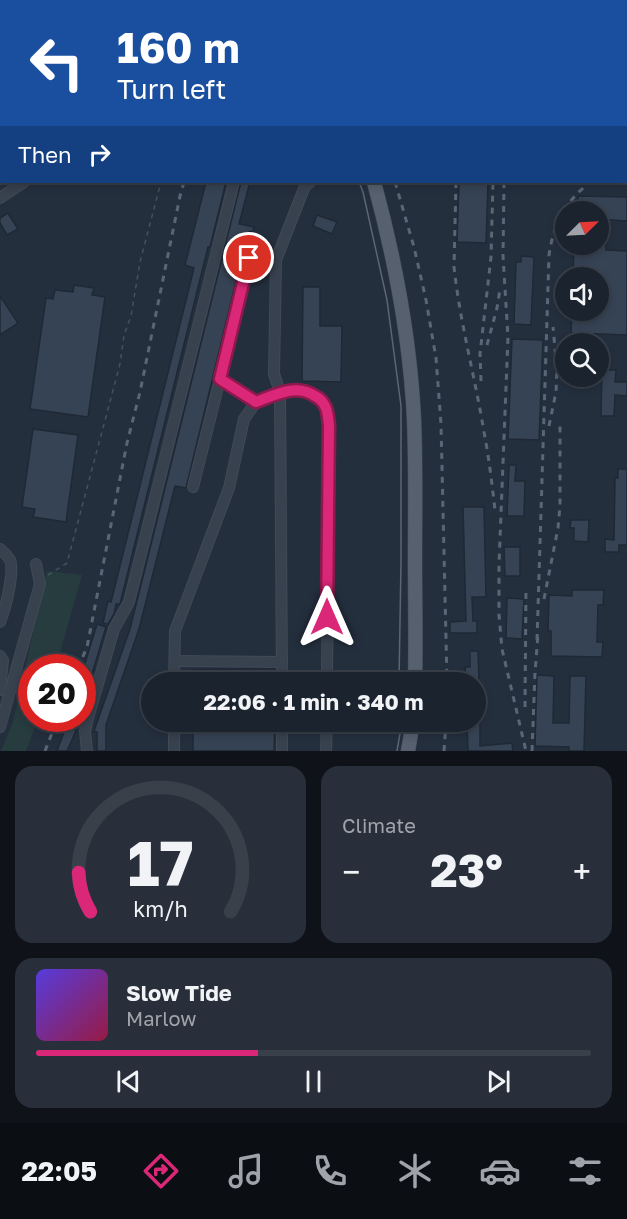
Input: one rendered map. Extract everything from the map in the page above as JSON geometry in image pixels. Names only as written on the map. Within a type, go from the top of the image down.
[{"type":"main road","points":[[374,183],[397,273],[411,387],[415,467],[415,672]]},
{"type":"main road","points":[[408,751],[411,732]]},
{"type":"street","points":[[0,198],[22,183]]},
{"type":"street","points":[[87,751],[85,731],[88,718],[114,629],[129,602],[234,183]]},
{"type":"street","points":[[282,672],[280,392],[274,374],[276,260],[305,186],[309,183]]},
{"type":"street","points":[[193,487],[254,238]]},
{"type":"street","points":[[220,379],[256,402]]},
{"type":"street","points":[[174,672],[175,631],[230,488],[244,420],[256,402],[280,392],[294,390],[313,394],[320,399],[328,415],[327,672]]},
{"type":"street","points":[[0,549],[5,552],[11,564],[6,609],[0,622]]},
{"type":"street","points":[[0,727],[40,584],[36,564]]},
{"type":"street","points":[[0,656],[3,660],[0,690]]},
{"type":"street","points":[[175,661],[282,662]]},
{"type":"street","points":[[174,732],[174,751]]},
{"type":"street","points":[[282,732],[282,751]]},
{"type":"street","points":[[326,751],[327,732]]},
{"type":"path","points":[[40,584],[67,563],[120,364],[140,262],[161,183]]},
{"type":"green space","points":[[47,571],[82,575],[60,654],[28,654]]},
{"type":"green space","points":[[18,700],[18,732],[33,732],[26,751],[1,751],[13,722]]},
{"type":"building","points":[[206,183],[226,183],[120,604],[116,604],[114,614],[108,624],[103,623],[108,601],[111,602],[194,268],[185,265]]},
{"type":"building","points":[[241,183],[250,183],[239,224],[254,227],[253,231],[247,236],[186,488],[175,486],[139,629],[106,725],[106,751],[97,751],[96,725],[130,629]]},
{"type":"building","points":[[459,183],[488,183],[486,243],[457,242]]},
{"type":"building","points":[[578,196],[627,197],[627,221],[609,220],[609,201],[578,201]]},
{"type":"building","points":[[8,213],[18,229],[7,235],[0,223],[0,218]]},
{"type":"building","points":[[317,215],[337,222],[332,234],[313,226]]},
{"type":"building","points":[[609,250],[627,251],[627,335],[571,333],[572,321],[609,321],[609,267],[573,267],[574,255],[609,255]]},
{"type":"building","points":[[521,256],[534,257],[531,325],[514,324],[516,262],[521,262]]},
{"type":"building","points":[[74,285],[94,288],[92,295],[105,297],[88,417],[30,409],[46,298],[53,299],[55,290],[73,292]]},
{"type":"building","points":[[303,287],[320,287],[320,326],[342,326],[341,382],[302,381]]},
{"type":"building","points":[[0,296],[18,323],[0,335]]},
{"type":"building","points":[[512,339],[543,340],[539,440],[508,439]]},
{"type":"building","points":[[609,370],[616,370],[615,382],[627,382],[627,396],[615,395],[614,416],[601,416],[602,387],[609,387]]},
{"type":"building","points":[[33,429],[78,435],[66,522],[33,517],[35,509],[22,507]]},
{"type":"building","points":[[509,465],[516,465],[515,481],[525,481],[524,516],[507,516]]},
{"type":"building","points":[[618,469],[627,469],[627,545],[619,545],[619,552],[605,552],[605,539],[614,540],[615,478],[618,478]]},
{"type":"building","points":[[463,507],[484,507],[486,597],[472,597],[473,621],[477,621],[477,633],[450,633],[450,622],[466,621]]},
{"type":"building","points":[[571,520],[589,520],[588,542],[574,541],[574,528],[570,528]]},
{"type":"building","points":[[504,547],[520,547],[520,576],[505,576]]},
{"type":"building","points":[[572,590],[604,590],[603,605],[598,605],[597,642],[603,642],[602,657],[551,656],[551,631],[548,631],[549,595],[572,596]]},
{"type":"building","points":[[507,598],[524,599],[522,639],[506,638]]},
{"type":"building","points":[[97,624],[106,627],[96,661],[96,654],[88,654]]},
{"type":"building","points":[[470,651],[478,651],[479,672],[465,672],[465,667],[470,667]]},
{"type":"building","points":[[274,669],[274,672],[193,672],[193,670]]},
{"type":"building","points":[[537,675],[554,676],[553,723],[569,723],[570,676],[586,676],[584,751],[569,751],[569,747],[535,746]]},
{"type":"building","points":[[64,732],[75,732],[67,751],[57,751]]},
{"type":"building","points":[[193,732],[275,732],[274,751],[193,751]]},
{"type":"building","points":[[467,732],[480,732],[480,746],[512,743],[513,751],[468,751]]},
{"type":"tram line","points":[[359,183],[387,300],[401,406],[399,672]]},
{"type":"tram line","points":[[397,751],[400,732]]},
{"type":"railway","points":[[84,654],[184,183]]},
{"type":"railway","points":[[395,183],[414,247],[436,358],[441,424],[447,672]]},
{"type":"railway","points":[[456,183],[454,267],[486,442],[495,510]]},
{"type":"railway","points":[[481,381],[480,354],[491,257],[493,183]]},
{"type":"railway","points":[[504,183],[503,256],[508,337],[499,615],[502,649],[526,751]]},
{"type":"railway","points":[[537,640],[549,255],[562,214],[574,196],[590,183]]},
{"type":"railway","points":[[487,345],[500,289]]},
{"type":"railway","points":[[549,426],[556,392],[557,370],[553,327]]},
{"type":"railway","points":[[544,599],[558,528],[560,424]]},
{"type":"railway","points":[[525,707],[526,588]]},
{"type":"railway","points":[[532,751],[538,634]]},
{"type":"railway","points":[[45,751],[52,732]]},
{"type":"railway","points":[[444,751],[445,732]]},
{"type":"route","points":[[249,258],[220,379],[256,402],[280,392],[294,390],[313,394],[325,406],[329,425],[327,617]]}]
